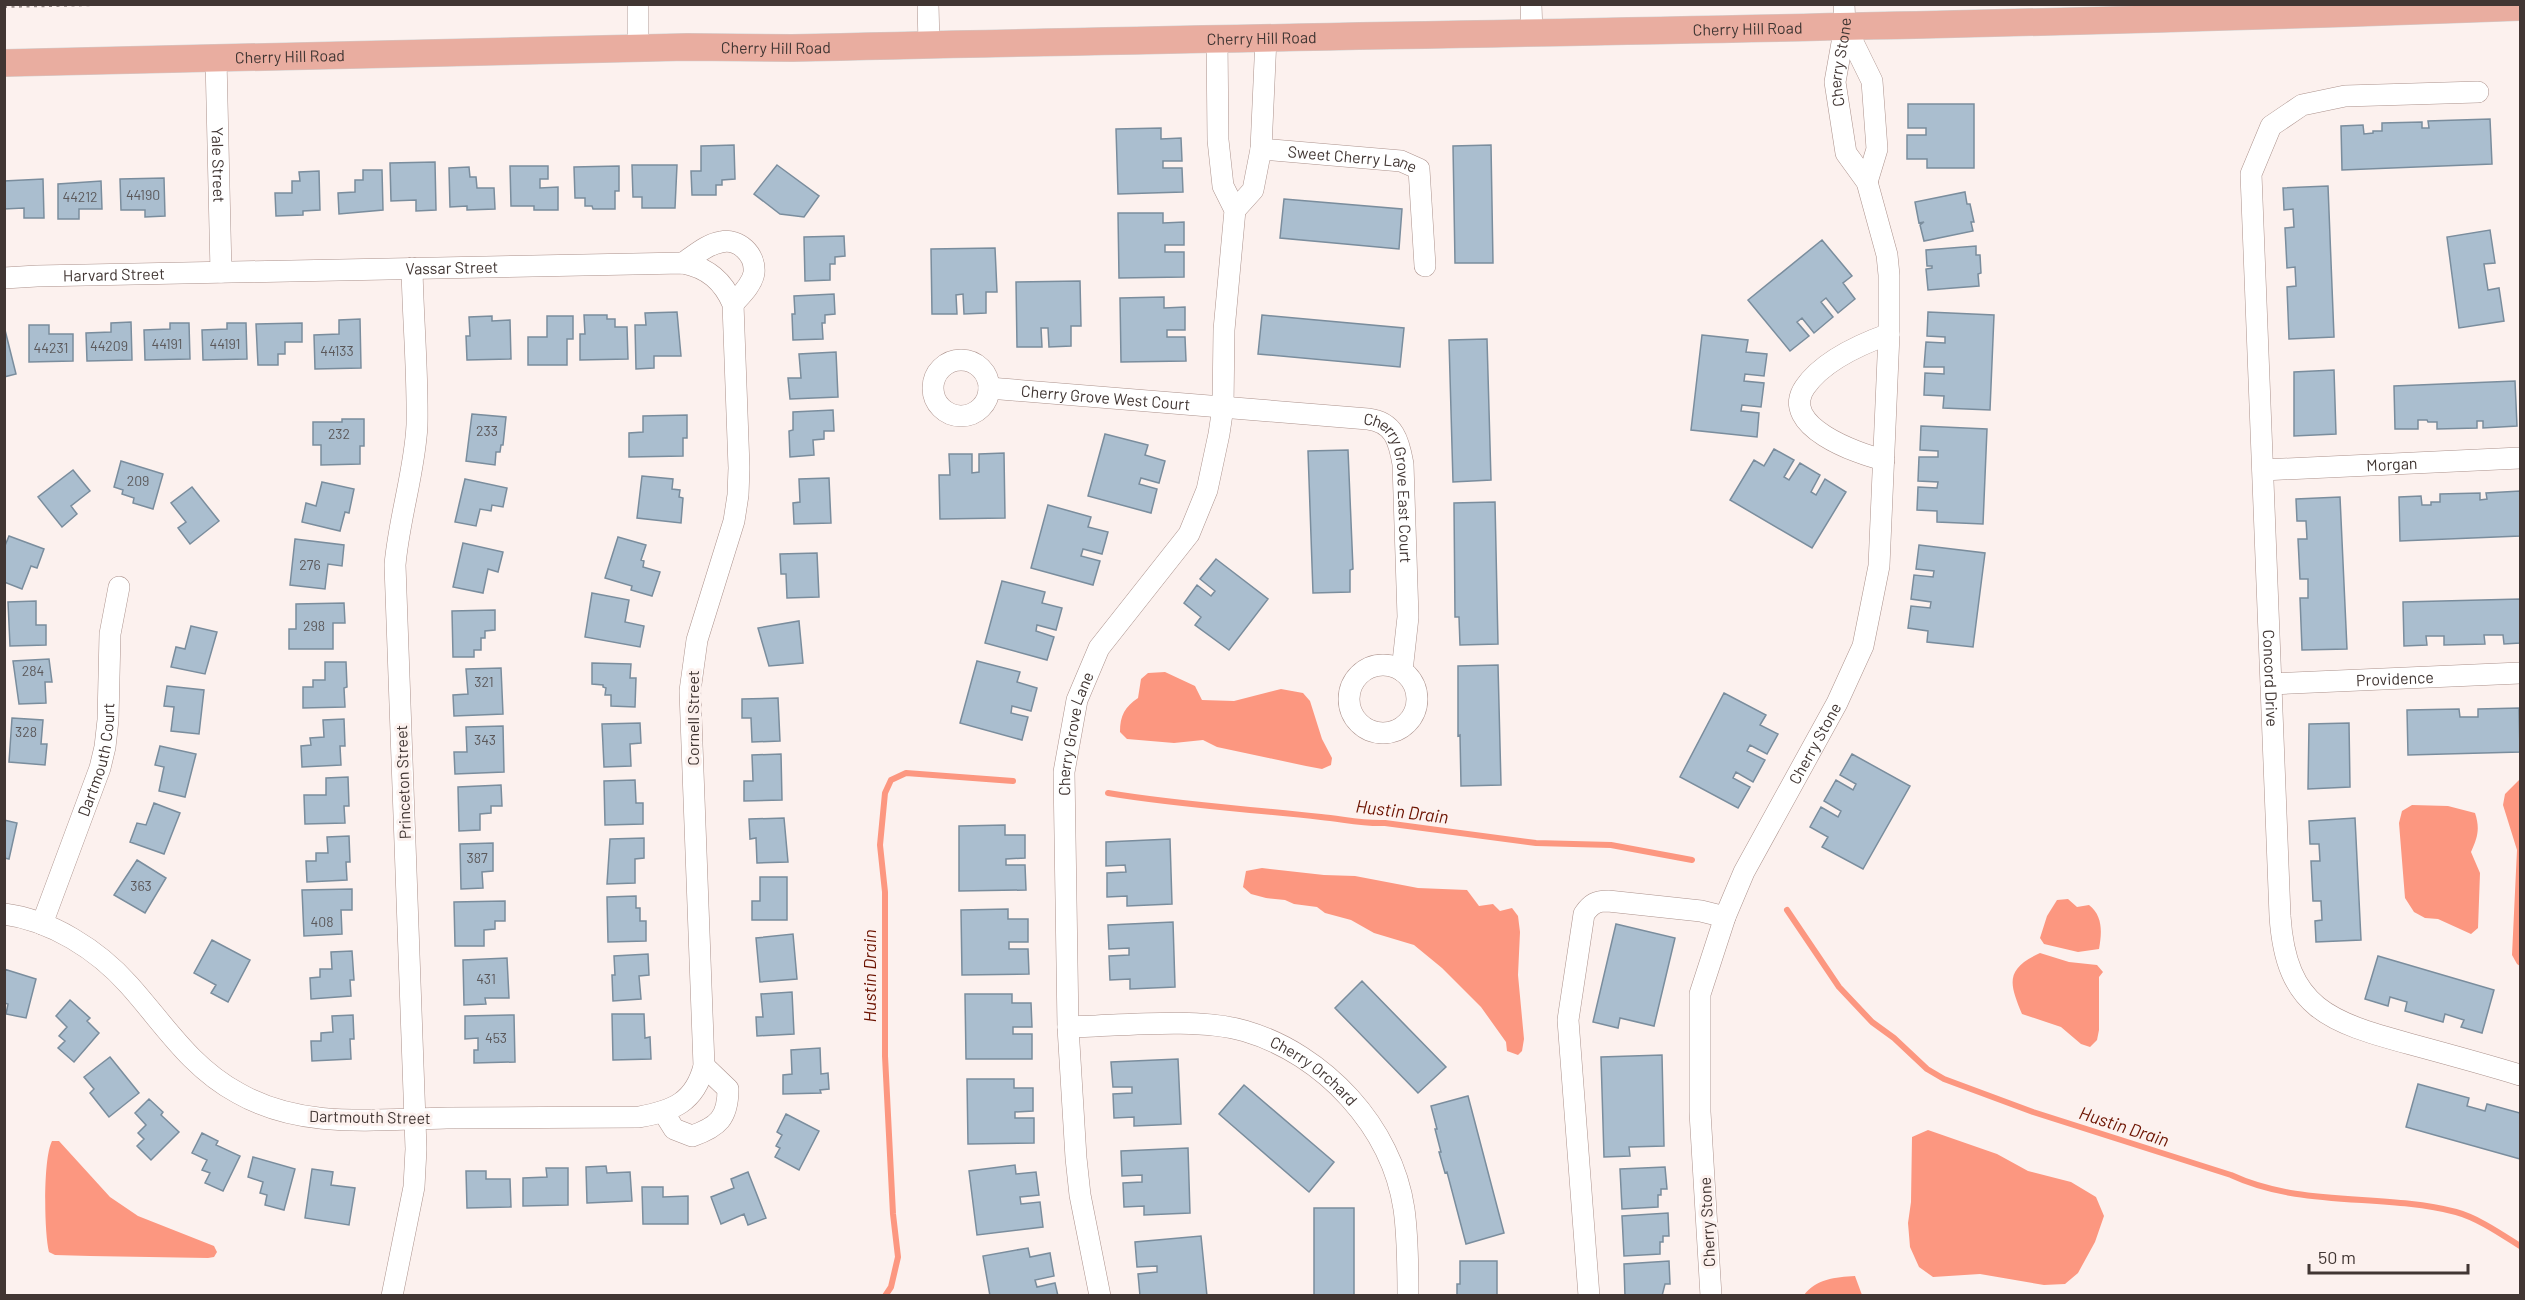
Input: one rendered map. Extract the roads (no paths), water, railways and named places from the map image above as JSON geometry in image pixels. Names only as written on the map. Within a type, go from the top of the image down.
[{"type":"main road","name":"Cherry Hill Road","points":[[4,63],[638,48],[1532,34],[1844,15],[2182,20],[2520,7]]},
{"type":"street","points":[[638,4],[638,48]]},
{"type":"street","points":[[928,4],[929,45]]},
{"type":"street","points":[[1531,4],[1532,34]]},
{"type":"street","name":"Cherry Stone","points":[[1711,1296],[1700,1112],[1700,994],[1725,917],[1744,872],[1837,703],[1863,646],[1879,566],[1889,334],[1887,255],[1868,182],[1846,153],[1835,82],[1844,15]]},
{"type":"street","name":"Cherry Stone","points":[[1844,15],[1872,81],[1877,149],[1868,182]]},
{"type":"street","points":[[1235,210],[1253,190],[1261,149],[1266,38]]},
{"type":"street","name":"Cherry Grove Lane","points":[[1100,1296],[1080,1195],[1068,1027],[1063,808],[1068,742],[1077,700],[1099,648],[1189,534],[1207,490],[1223,407],[1224,330],[1235,210],[1223,186],[1218,140],[1217,39]]},
{"type":"street","name":"Yale Street","points":[[216,59],[221,272]]},
{"type":"street","name":"Concord Drive","points":[[2478,92],[2344,96],[2302,105],[2271,126],[2251,174],[2281,938],[2295,981],[2310,1001],[2327,1015],[2356,1029],[2520,1076]]},
{"type":"street","name":"Sweet Cherry Lane","points":[[1261,149],[1401,161],[1419,169],[1425,266]]},
{"type":"street","name":"Vassar Street","points":[[683,263],[718,242],[729,240],[748,251],[754,272],[747,290],[733,304]]},
{"type":"street","name":"Vassar Street","points":[[221,272],[683,263],[696,265],[715,276],[722,284]]},
{"type":"street","name":"Princeton Street","points":[[392,1296],[414,1187],[415,1119],[395,565],[398,530],[414,455],[417,425],[412,268]]},
{"type":"street","name":"Harvard Street","points":[[4,278],[221,272]]},
{"type":"street","name":"Cornell Street","points":[[686,1099],[701,1079],[704,1066],[690,691],[697,640],[734,521],[740,468],[733,304],[722,284]]},
{"type":"street","points":[[1884,460],[1845,449],[1814,429],[1801,411],[1800,399],[1804,388],[1852,348],[1889,334]]},
{"type":"street","name":"Cherry Grove West Court","points":[[989,388],[1223,407]]},
{"type":"street","name":"Cherry Grove East Court","points":[[1223,407],[1379,420],[1395,433],[1403,464],[1408,617],[1402,671]]},
{"type":"street","name":"Morgan","points":[[2263,470],[2520,458]]},
{"type":"street","name":"Dartmouth Court","points":[[42,924],[105,747],[110,634],[119,587]]},
{"type":"street","name":"Providence","points":[[2271,684],[2520,673]]},
{"type":"street","points":[[1589,1296],[1569,1020],[1584,914],[1598,901],[1608,901],[1701,911],[1725,917]]},
{"type":"street","name":"Dartmouth Street","points":[[4,914],[42,924],[75,940],[106,962],[128,984],[191,1059],[214,1078],[239,1094],[274,1110],[316,1119],[639,1117],[664,1113],[686,1099]]},
{"type":"street","name":"Cherry Orchard","points":[[1068,1027],[1205,1025],[1245,1031],[1296,1054],[1322,1072],[1352,1100],[1369,1122],[1396,1176],[1404,1208],[1408,1296]]},
{"type":"street","points":[[664,1113],[675,1129],[692,1136],[713,1127],[723,1118],[728,1104],[728,1089],[704,1066]]},
{"type":"waterway","name":"Hustin Drain","points":[[885,1296],[891,1287],[898,1257],[893,1214],[885,1056],[885,892],[880,845],[885,793],[891,780],[906,773],[1013,781]]},
{"type":"waterway","name":"Hustin Drain","points":[[1108,793],[1188,804],[1385,823],[1536,843],[1611,845],[1692,860]]},
{"type":"waterway","name":"Hustin Drain","points":[[1787,910],[1839,987],[1872,1022],[1894,1038],[1927,1069],[1944,1079],[2033,1112],[2258,1185],[2314,1196],[2428,1206],[2456,1212],[2481,1222],[2520,1246]]}]
